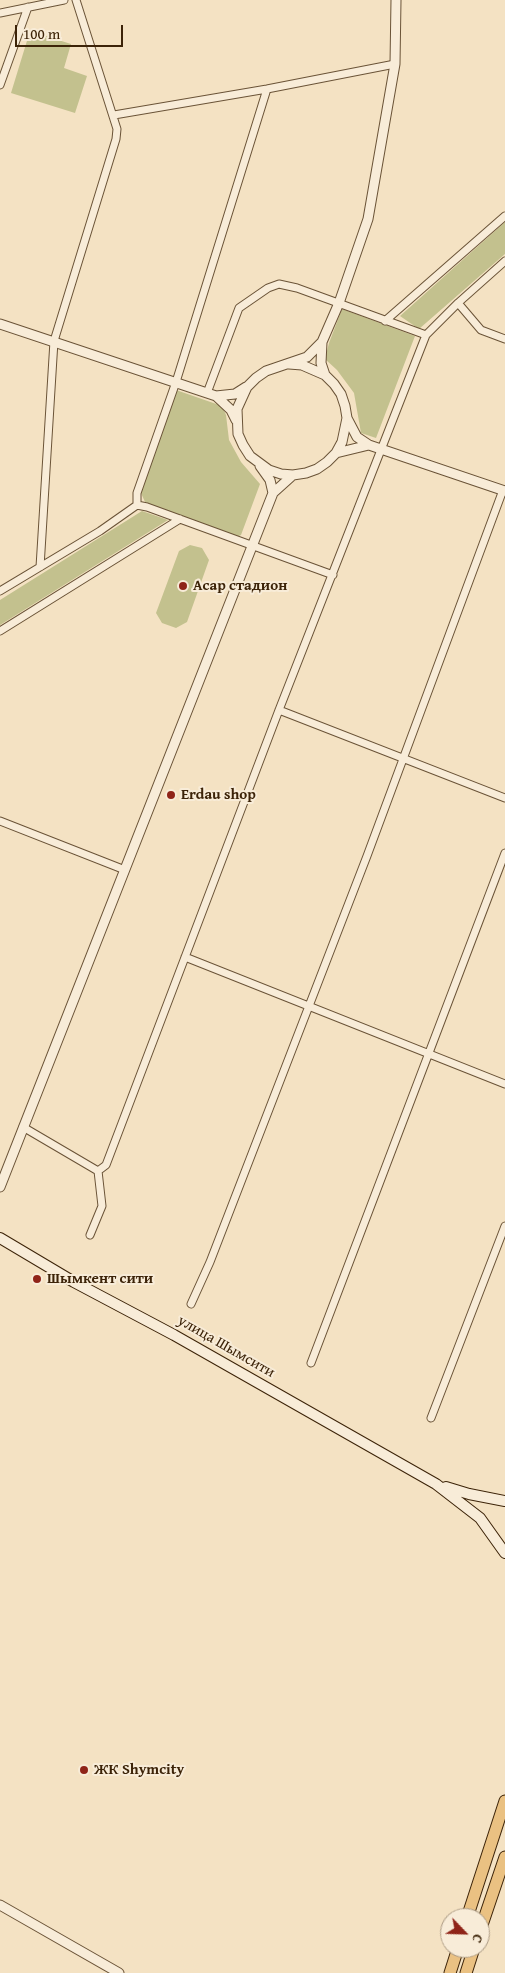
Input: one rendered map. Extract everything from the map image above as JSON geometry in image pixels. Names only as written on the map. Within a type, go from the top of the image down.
[{"type":"highway","points":[[471,1908],[505,1801]]},
{"type":"highway","points":[[488,1908],[505,1857]]},
{"type":"highway","points":[[450,1973],[455,1958]]},
{"type":"highway","points":[[466,1973],[471,1958]]},
{"type":"main road","name":"улица Шымсити","points":[[0,1238],[74,1282],[182,1339],[436,1484],[480,1518],[505,1553]]},
{"type":"main road","name":"улица Шымсити","points":[[436,1484],[469,1494],[505,1501]]},
{"type":"street","points":[[0,13],[64,0]]},
{"type":"street","points":[[40,567],[54,341],[116,139],[117,129],[76,0]]},
{"type":"street","points":[[325,375],[321,363],[322,342],[339,303],[368,219],[394,64],[396,0]]},
{"type":"street","points":[[0,86],[28,7]]},
{"type":"street","points":[[114,115],[267,89],[394,64]]},
{"type":"street","points":[[137,505],[137,493],[176,382],[267,89]]},
{"type":"street","points":[[385,321],[505,216]]},
{"type":"street","points":[[98,1171],[106,1165],[279,710],[426,336],[458,303],[505,261]]},
{"type":"street","points":[[211,394],[231,325],[239,308],[268,288],[279,284],[297,288],[426,336]]},
{"type":"street","points":[[458,303],[481,330],[505,339]]},
{"type":"street","points":[[0,324],[211,394],[235,394],[248,387]]},
{"type":"street","points":[[236,422],[239,403],[248,387],[256,378],[266,371],[307,357],[322,342]]},
{"type":"street","points":[[191,1304],[210,1262],[403,760],[504,490],[383,448],[369,445],[357,437],[347,418],[341,394],[325,375],[302,365],[289,364]]},
{"type":"street","points":[[211,394],[231,410],[243,445],[270,480],[273,493]]},
{"type":"street","points":[[259,464],[275,472],[293,475],[317,469],[336,453],[344,436],[347,418]]},
{"type":"street","points":[[336,453],[369,445]]},
{"type":"street","points":[[0,1187],[273,493],[293,475]]},
{"type":"street","points":[[0,591],[100,531],[137,505],[148,507],[333,575]]},
{"type":"street","points":[[0,631],[180,519]]},
{"type":"street","points":[[279,710],[403,760],[505,798]]},
{"type":"street","points":[[0,821],[125,870]]},
{"type":"street","points":[[310,1363],[505,853]]},
{"type":"street","points":[[185,957],[505,1084]]},
{"type":"street","points":[[23,1127],[98,1171]]},
{"type":"street","points":[[90,1235],[102,1206],[98,1171]]},
{"type":"street","points":[[431,1418],[505,1226]]},
{"type":"street","points":[[0,1905],[119,1973]]},
{"type":"shaded area","points":[[30,31],[71,44],[64,68],[87,76],[75,113],[11,93]]},
{"type":"shaded area","points":[[505,222],[505,254],[419,329],[400,316]]},
{"type":"shaded area","points":[[342,309],[415,336],[376,438],[361,433],[354,393],[337,370],[325,359]]},
{"type":"shaded area","points":[[176,390],[222,406],[226,415],[229,440],[241,462],[260,484],[241,535],[237,537],[145,502],[141,493]]},
{"type":"shaded area","points":[[142,511],[168,520],[0,625],[0,600]]},
{"type":"shaded area","name":"Асар стадион","points":[[190,545],[202,548],[209,560],[187,622],[176,628],[162,623],[156,613],[179,551]]},
{"type":"place","name":"Асар стадион","points":[[183,586]]},
{"type":"place","name":"Erdau shop","points":[[171,795]]},
{"type":"place","name":"Шымкент сити","points":[[37,1279]]},
{"type":"place","name":"ЖК Shymcity","points":[[84,1770]]}]
